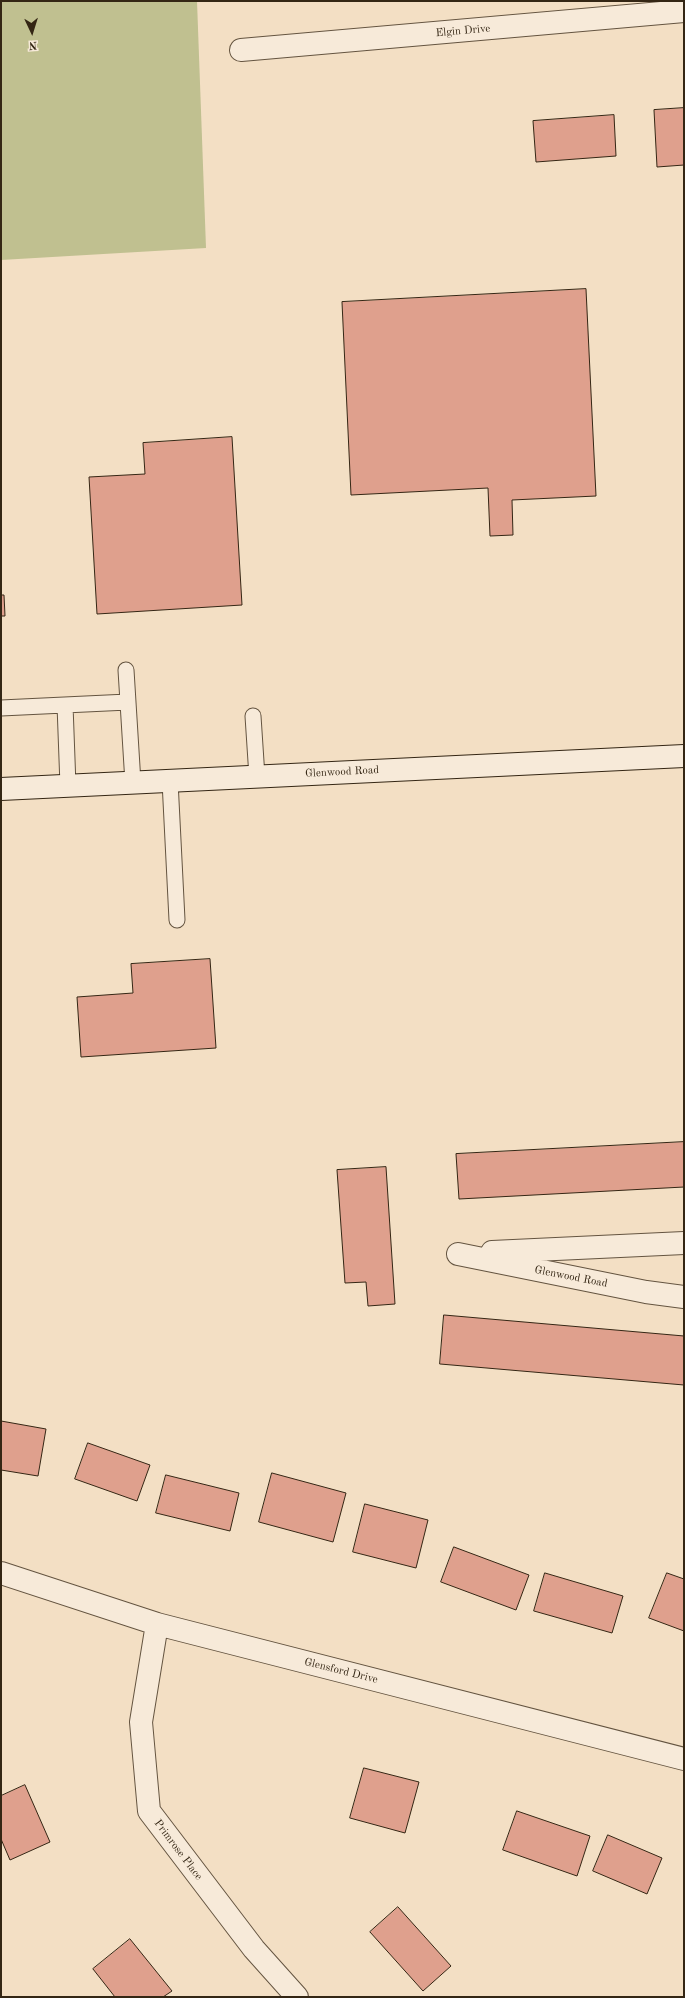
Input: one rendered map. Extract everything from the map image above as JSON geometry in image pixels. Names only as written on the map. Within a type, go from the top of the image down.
[{"type":"street","name":"Elgin Drive","points":[[241,50],[684,11]]},
{"type":"street","name":"Glenwood Road","points":[[1,789],[684,756]]},
{"type":"street","name":"Glenwood Road","points":[[684,1243],[458,1254],[646,1292],[684,1297]]},
{"type":"street","name":"Glensford Drive","points":[[1,1573],[157,1624],[684,1759]]},
{"type":"street","name":"Primrose Place","points":[[157,1624],[141,1722],[149,1811],[254,1949],[297,1997]]},
{"type":"lane","points":[[126,670],[133,783]]},
{"type":"lane","points":[[1,708],[128,702]]},
{"type":"lane","points":[[65,705],[68,786]]},
{"type":"lane","points":[[253,716],[257,777]]},
{"type":"lane","points":[[170,781],[177,920]]},
{"type":"green space","points":[[1,1],[197,1],[206,248],[1,260]]},
{"type":"building","points":[[684,108],[684,165],[657,167],[654,110]]},
{"type":"building","points":[[614,115],[616,156],[536,162],[533,121]]},
{"type":"building","points":[[586,289],[596,496],[512,500],[513,535],[490,536],[488,488],[351,495],[342,302]]},
{"type":"building","points":[[232,437],[242,605],[97,614],[89,477],[145,474],[143,443]]},
{"type":"building","points":[[1,595],[4,595],[5,616],[1,616]]},
{"type":"building","points":[[210,959],[216,1048],[81,1057],[77,997],[133,993],[131,964]]},
{"type":"building","points":[[684,1142],[684,1187],[459,1199],[456,1154]]},
{"type":"building","points":[[386,1167],[395,1304],[368,1306],[366,1282],[345,1283],[337,1170]]},
{"type":"building","points":[[444,1315],[684,1336],[684,1385],[440,1364]]},
{"type":"building","points":[[1,1421],[46,1429],[38,1476],[1,1470]]},
{"type":"building","points":[[88,1443],[150,1465],[137,1501],[75,1479]]},
{"type":"building","points":[[272,1473],[346,1493],[333,1542],[259,1522]]},
{"type":"building","points":[[166,1475],[239,1493],[230,1531],[156,1513]]},
{"type":"building","points":[[365,1504],[428,1520],[416,1568],[353,1552]]},
{"type":"building","points":[[454,1547],[529,1575],[516,1610],[441,1582]]},
{"type":"building","points":[[545,1573],[623,1596],[612,1633],[534,1611]]},
{"type":"building","points":[[667,1573],[684,1579],[684,1631],[649,1618]]},
{"type":"building","points":[[364,1768],[419,1782],[405,1833],[350,1818]]},
{"type":"building","points":[[25,1785],[50,1842],[10,1860],[1,1839],[1,1796]]},
{"type":"building","points":[[517,1811],[590,1836],[577,1876],[503,1850]]},
{"type":"building","points":[[608,1835],[662,1858],[647,1894],[593,1871]]},
{"type":"building","points":[[398,1907],[451,1966],[423,1991],[370,1932]]},
{"type":"building","points":[[130,1939],[172,1991],[163,1997],[115,1997],[93,1969]]}]
